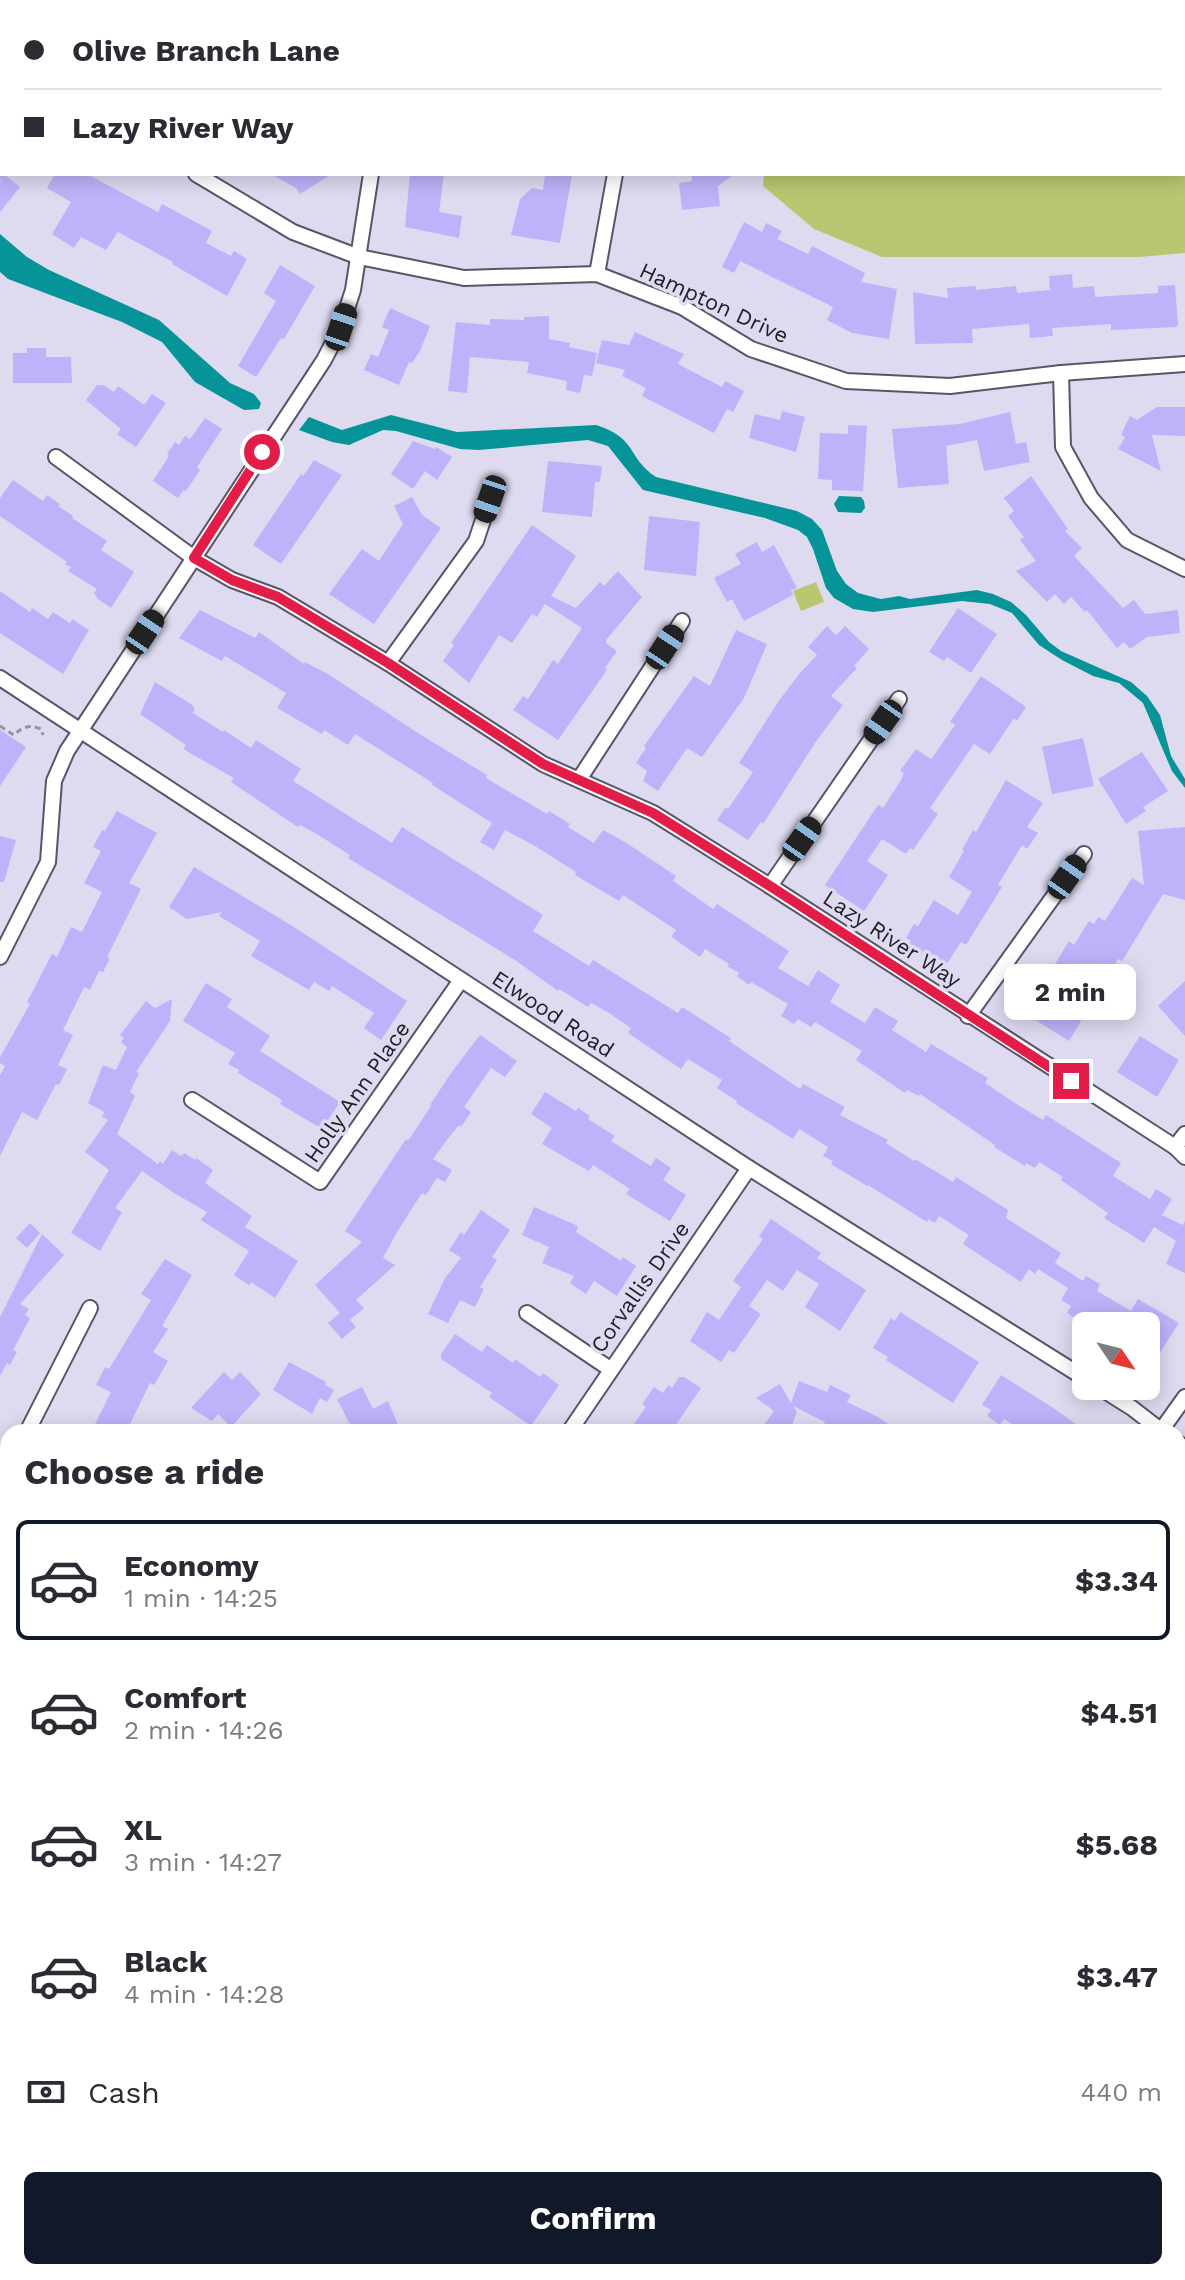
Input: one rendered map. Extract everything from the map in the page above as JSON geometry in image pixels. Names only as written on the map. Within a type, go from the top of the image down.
[{"type":"street","name":"Hampton Drive","points":[[199,176],[293,232],[359,257],[464,278],[597,274],[682,307],[751,349],[846,381],[950,386],[1061,373],[1185,364]]},
{"type":"street","points":[[1,954],[48,862],[54,781],[67,751],[324,360],[341,327],[353,290],[371,176]]},
{"type":"street","points":[[597,274],[615,176]]},
{"type":"street","points":[[1061,373],[1063,447],[1091,498],[1127,540],[1185,569]]},
{"type":"street","name":"Lazy River Way","points":[[56,457],[194,558],[232,580],[278,597],[388,663],[543,764],[653,813],[1180,1152]]},
{"type":"street","points":[[388,663],[476,541],[490,499]]},
{"type":"street","points":[[580,778],[682,621]]},
{"type":"street","name":"Elwood Road","points":[[0,678],[749,1168],[1072,1370]]},
{"type":"street","points":[[770,886],[899,699]]},
{"type":"street","points":[[968,1016],[1084,854]]},
{"type":"street","name":"Holly Ann Place","points":[[192,1100],[320,1182],[461,980]]},
{"type":"street","points":[[1180,1152],[1185,1134]]},
{"type":"street","name":"Corvallis Drive","points":[[574,1424],[749,1168]]},
{"type":"street","points":[[31,1424],[90,1308]]},
{"type":"street","points":[[527,1313],[610,1369]]},
{"type":"street","points":[[1166,1424],[1185,1397]]},
{"type":"street","points":[[1119,1400],[1151,1424]]},
{"type":"path","points":[[0,726],[14,735],[20,729],[33,726],[41,729],[43,735]]},
{"type":"shaded area","points":[[764,176],[1185,176],[1185,253],[1139,257],[882,257],[814,229],[763,186]]},
{"type":"shaded area","points":[[0,234],[27,257],[49,270],[159,320],[230,383],[254,394],[261,403],[259,409],[244,410],[195,382],[162,342],[122,322],[8,279],[0,272]]},
{"type":"shaded area","points":[[391,415],[457,432],[596,425],[626,442],[640,463],[656,477],[797,511],[812,519],[822,530],[837,571],[846,584],[858,593],[881,599],[899,596],[910,599],[977,590],[1011,602],[1061,651],[1131,682],[1147,696],[1160,715],[1171,756],[1185,779],[1185,788],[1172,771],[1143,703],[1119,683],[1093,676],[1039,645],[1012,613],[990,604],[962,601],[873,612],[853,609],[834,598],[826,588],[813,549],[807,537],[798,530],[765,518],[643,490],[608,446],[588,440],[460,449],[383,430],[349,445],[299,430],[309,417],[342,430]]},
{"type":"shaded area","points":[[839,496],[861,497],[865,508],[861,513],[838,512],[834,504]]},
{"type":"shaded area","points":[[816,582],[824,602],[801,611],[793,591]]},
{"type":"building","points":[[0,176],[6,176],[20,187],[0,212]]},
{"type":"building","points":[[54,176],[91,176],[158,212],[162,204],[212,231],[206,243],[231,256],[234,251],[247,259],[227,296],[118,232],[106,250],[81,237],[74,248],[52,234],[71,202],[47,188]]},
{"type":"building","points":[[275,176],[329,176],[300,194],[296,188]]},
{"type":"building","points":[[410,176],[444,176],[439,212],[462,216],[459,238],[405,227]]},
{"type":"building","points":[[545,176],[572,176],[560,243],[511,235],[520,199],[532,188],[543,190]]},
{"type":"building","points":[[691,176],[732,176],[718,186],[720,206],[682,210],[679,183],[692,181]]},
{"type":"building","points":[[744,222],[762,232],[766,223],[782,231],[777,239],[808,254],[812,246],[865,273],[861,282],[897,289],[889,339],[852,333],[827,320],[833,307],[740,261],[734,273],[722,267]]},
{"type":"building","points":[[280,265],[315,286],[284,339],[281,338],[256,377],[238,366],[276,301],[264,293]]},
{"type":"building","points":[[1072,274],[1073,288],[1094,286],[1095,297],[1158,293],[1158,286],[1175,285],[1178,325],[1111,330],[1111,324],[1052,328],[1053,336],[1030,338],[1029,324],[972,329],[973,343],[915,344],[913,292],[948,298],[947,288],[976,286],[976,290],[1016,286],[1017,293],[1050,290],[1049,276]]},
{"type":"building","points":[[390,308],[430,326],[420,351],[412,363],[409,362],[399,385],[364,370],[371,354],[378,357],[389,330],[382,327]]},
{"type":"building","points":[[549,316],[549,339],[597,353],[592,376],[584,375],[580,393],[566,390],[567,381],[527,373],[529,362],[470,357],[467,393],[448,391],[456,322],[490,325],[490,319],[524,320],[524,317]]},
{"type":"building","points":[[635,332],[684,354],[678,364],[722,387],[725,381],[744,391],[733,412],[727,409],[714,433],[642,396],[646,388],[622,376],[625,370],[596,363],[602,340],[629,345]]},
{"type":"building","points":[[27,348],[46,348],[46,357],[71,357],[72,383],[13,383],[13,353],[27,353]]},
{"type":"building","points":[[97,385],[114,392],[118,386],[144,405],[152,394],[166,403],[136,447],[117,434],[121,429],[86,400]]},
{"type":"building","points":[[1157,407],[1185,407],[1185,436],[1152,435],[1161,471],[1118,449],[1125,437],[1121,435],[1130,416],[1137,420]]},
{"type":"building","points":[[782,411],[805,417],[796,452],[749,438],[755,414],[780,420]]},
{"type":"building","points":[[1010,412],[1016,444],[1026,442],[1030,462],[984,471],[977,440],[946,446],[949,484],[898,488],[892,429],[960,424]]},
{"type":"building","points":[[205,418],[222,429],[197,467],[200,470],[178,498],[153,481],[175,442],[179,445],[185,436],[190,439]]},
{"type":"building","points":[[848,425],[867,426],[863,491],[832,490],[832,480],[818,479],[820,433],[848,434]]},
{"type":"building","points":[[413,441],[436,447],[452,457],[437,480],[425,471],[413,489],[391,474]]},
{"type":"building","points":[[314,460],[342,475],[281,564],[253,545]]},
{"type":"building","points":[[548,461],[602,466],[600,482],[595,482],[592,517],[542,512]]},
{"type":"building","points":[[1031,476],[1068,529],[1065,531],[1082,548],[1074,556],[1123,608],[1134,600],[1145,614],[1178,610],[1180,633],[1147,637],[1130,649],[1124,642],[1117,648],[1087,610],[1085,612],[1071,597],[1064,604],[1055,594],[1047,602],[1016,571],[1036,561],[1020,540],[1024,537],[1008,516],[1014,511],[1004,498]]},
{"type":"building","points":[[13,480],[43,501],[47,495],[60,504],[58,506],[72,518],[107,541],[101,550],[134,572],[111,608],[98,599],[94,593],[97,589],[68,571],[71,567],[65,564],[67,562],[0,516],[0,498]]},
{"type":"building","points":[[412,497],[422,515],[441,528],[374,624],[329,594],[362,549],[379,561],[403,524],[394,506]]},
{"type":"building","points":[[649,516],[700,522],[696,576],[644,570]]},
{"type":"building","points":[[532,525],[576,556],[551,596],[576,608],[600,582],[604,586],[618,571],[642,597],[606,640],[617,651],[558,740],[513,710],[523,696],[528,699],[553,660],[558,664],[582,628],[545,604],[537,617],[532,614],[512,643],[499,635],[469,683],[443,661],[454,645],[451,643]]},
{"type":"building","points":[[757,542],[762,552],[774,545],[797,588],[791,590],[793,595],[744,621],[732,599],[727,602],[714,578],[741,564],[735,554]]},
{"type":"building","points":[[0,591],[30,612],[32,608],[48,619],[53,612],[89,630],[63,674],[0,633]]},
{"type":"building","points":[[958,608],[997,634],[971,673],[947,657],[944,661],[929,652]]},
{"type":"building","points":[[200,610],[255,638],[259,632],[304,664],[328,674],[487,775],[486,778],[570,824],[568,827],[594,843],[603,830],[625,842],[676,876],[673,881],[713,909],[717,904],[789,951],[778,968],[808,986],[818,970],[840,985],[830,1002],[865,1023],[875,1007],[898,1021],[892,1030],[926,1052],[931,1044],[988,1078],[985,1083],[1018,1105],[1043,1120],[1046,1115],[1121,1163],[1113,1176],[1150,1199],[1156,1189],[1172,1199],[1162,1215],[1183,1225],[1185,1221],[1185,1273],[1166,1264],[1176,1241],[1154,1227],[1144,1243],[1104,1218],[1108,1213],[1061,1180],[1063,1177],[1039,1162],[1035,1168],[1026,1163],[1025,1166],[920,1094],[907,1090],[905,1093],[856,1060],[862,1051],[815,1022],[811,1027],[798,1019],[794,1024],[781,1016],[788,1004],[751,982],[749,985],[737,976],[739,973],[727,966],[729,964],[705,949],[700,957],[673,938],[676,930],[623,895],[619,901],[505,830],[494,850],[480,842],[492,823],[433,783],[355,734],[348,745],[277,708],[286,693],[225,656],[222,661],[179,638]]},
{"type":"building","points":[[827,626],[836,635],[845,626],[869,649],[854,666],[857,668],[831,696],[843,705],[763,824],[761,822],[748,840],[717,820],[753,772],[739,763],[778,702],[817,655],[808,647]]},
{"type":"building","points":[[736,630],[767,644],[744,698],[702,757],[687,748],[658,791],[643,781],[647,771],[636,763],[646,748],[644,746],[694,676],[710,686]]},
{"type":"building","points":[[981,676],[1026,707],[1017,721],[1014,718],[990,754],[974,744],[930,808],[938,814],[913,850],[910,848],[906,854],[882,839],[867,861],[888,875],[864,911],[825,885],[878,805],[883,808],[901,780],[904,773],[900,771],[916,749],[931,759],[934,755],[955,725],[950,722]]},
{"type":"building","points":[[155,682],[191,704],[195,709],[193,713],[223,732],[251,748],[256,740],[301,769],[293,781],[392,843],[402,827],[543,915],[533,931],[589,966],[593,960],[678,1013],[682,1007],[731,1038],[729,1041],[800,1089],[803,1084],[845,1107],[840,1115],[888,1140],[886,1143],[914,1161],[953,1182],[956,1177],[1008,1210],[1006,1218],[1061,1253],[1055,1263],[1083,1281],[1086,1276],[1100,1284],[1097,1291],[1131,1311],[1138,1299],[1179,1323],[1160,1352],[1160,1312],[1072,1312],[1072,1316],[1067,1313],[1071,1306],[1061,1300],[1068,1288],[1038,1269],[1035,1274],[1029,1269],[1021,1282],[963,1244],[969,1235],[939,1216],[935,1223],[928,1219],[927,1222],[831,1164],[833,1161],[823,1156],[828,1147],[799,1129],[793,1139],[736,1103],[717,1088],[722,1080],[688,1059],[681,1069],[628,1033],[631,1028],[609,1013],[591,1003],[588,1007],[558,991],[515,960],[348,858],[350,855],[315,833],[300,825],[298,827],[231,782],[234,778],[183,749],[186,745],[140,714]]},
{"type":"building","points":[[0,730],[26,747],[0,786]]},
{"type":"building","points":[[1083,738],[1094,786],[1052,794],[1042,747]]},
{"type":"building","points":[[1142,752],[1168,791],[1143,807],[1146,811],[1126,824],[1098,779]]},
{"type":"building","points":[[1006,780],[1043,803],[1027,827],[1038,833],[1027,849],[1022,845],[998,885],[1002,887],[966,945],[961,942],[947,964],[924,950],[921,955],[907,947],[911,941],[906,938],[914,924],[918,926],[934,900],[958,915],[972,892],[949,877],[973,830],[976,832]]},
{"type":"building","points":[[117,811],[157,833],[129,883],[141,889],[107,957],[110,958],[103,972],[99,971],[90,990],[84,987],[63,1030],[73,1035],[58,1065],[67,1069],[59,1085],[56,1084],[37,1120],[22,1112],[0,1156],[0,1075],[5,1066],[0,1063],[0,1057],[30,1004],[27,1002],[52,954],[57,957],[71,927],[82,932],[102,892],[84,883],[101,851],[93,847]]},
{"type":"building","points":[[1185,827],[1185,900],[1163,894],[1122,961],[1118,959],[1069,1041],[1029,1016],[1044,993],[1039,990],[1069,941],[1074,945],[1089,921],[1094,924],[1098,917],[1105,921],[1132,878],[1144,885],[1138,831]]},
{"type":"building","points":[[0,836],[16,840],[4,882],[0,882]]},
{"type":"building","points":[[194,867],[294,927],[407,1001],[381,1040],[364,1028],[374,1013],[332,986],[329,991],[314,982],[309,990],[251,956],[260,941],[219,916],[222,912],[187,919],[169,907]]},
{"type":"building","points":[[1185,981],[1185,1036],[1158,1006]]},
{"type":"building","points":[[206,983],[232,999],[227,1007],[270,1036],[260,1051],[340,1102],[322,1129],[280,1104],[282,1100],[238,1073],[239,1070],[228,1064],[235,1053],[183,1021]]},
{"type":"building","points":[[172,999],[170,1021],[136,1072],[139,1073],[130,1092],[135,1096],[117,1134],[158,1164],[160,1161],[163,1164],[172,1150],[181,1156],[184,1153],[196,1158],[213,1170],[205,1183],[252,1216],[245,1227],[298,1261],[275,1298],[234,1275],[249,1251],[201,1220],[207,1212],[142,1171],[115,1208],[122,1212],[100,1251],[71,1233],[109,1170],[85,1152],[108,1120],[102,1117],[104,1112],[88,1103],[103,1065],[116,1070],[127,1047],[121,1042],[124,1038],[120,1035],[146,1001],[155,1008]]},
{"type":"building","points":[[480,1035],[517,1061],[505,1077],[491,1068],[464,1107],[471,1112],[433,1159],[452,1170],[445,1182],[437,1178],[426,1195],[422,1193],[383,1258],[395,1265],[356,1300],[364,1308],[350,1320],[356,1327],[342,1339],[328,1323],[340,1313],[315,1285],[362,1242],[345,1231]]},
{"type":"building","points":[[1140,1036],[1179,1060],[1157,1097],[1117,1072]]},
{"type":"building","points":[[545,1092],[590,1116],[588,1119],[615,1136],[611,1141],[651,1166],[656,1158],[671,1168],[663,1180],[686,1195],[670,1221],[626,1194],[630,1189],[593,1165],[589,1171],[542,1144],[552,1128],[531,1114]]},
{"type":"building","points":[[534,1207],[578,1226],[576,1232],[621,1261],[623,1257],[636,1266],[617,1296],[594,1281],[586,1294],[570,1283],[574,1276],[542,1263],[549,1247],[522,1235]]},
{"type":"building","points":[[481,1210],[510,1230],[492,1257],[497,1260],[480,1287],[484,1289],[475,1307],[460,1300],[448,1323],[428,1314],[445,1278],[461,1258],[449,1250]]},
{"type":"building","points":[[771,1219],[821,1253],[817,1258],[866,1290],[840,1331],[805,1307],[819,1284],[797,1270],[783,1291],[767,1280],[749,1306],[761,1314],[734,1353],[729,1350],[721,1362],[690,1341],[707,1312],[719,1320],[741,1287],[733,1281],[763,1239],[759,1236]]},
{"type":"building","points":[[30,1223],[40,1233],[27,1248],[16,1238]]},
{"type":"building","points":[[42,1234],[64,1255],[20,1304],[29,1309],[25,1315],[30,1318],[13,1350],[17,1352],[0,1376],[0,1317]]},
{"type":"building","points":[[165,1259],[192,1275],[162,1326],[168,1329],[153,1352],[168,1361],[154,1385],[150,1383],[130,1424],[95,1424],[111,1392],[96,1385],[151,1300],[141,1294]]},
{"type":"building","points":[[900,1312],[979,1362],[953,1403],[886,1360],[888,1357],[873,1348],[891,1318],[895,1321]]},
{"type":"building","points":[[455,1334],[482,1352],[487,1345],[513,1363],[515,1359],[540,1377],[543,1373],[559,1385],[532,1424],[528,1424],[489,1397],[492,1393],[441,1359],[441,1354]]},
{"type":"building","points":[[289,1362],[326,1382],[325,1385],[334,1390],[327,1402],[320,1398],[312,1414],[273,1390]]},
{"type":"building","points":[[224,1372],[232,1380],[240,1372],[261,1394],[234,1424],[228,1424],[218,1414],[212,1421],[191,1408]]},
{"type":"building","points":[[1001,1375],[1076,1424],[1012,1424],[1004,1419],[999,1424],[987,1416],[991,1410],[982,1405]]},
{"type":"building","points":[[679,1377],[684,1377],[701,1388],[676,1424],[634,1424],[646,1407],[642,1404],[654,1387],[663,1393],[668,1385],[672,1388]]},
{"type":"building","points":[[799,1381],[827,1392],[830,1385],[851,1395],[847,1402],[888,1424],[824,1424],[793,1406],[797,1412],[792,1424],[765,1424],[774,1411],[756,1398],[780,1384],[791,1403]]},
{"type":"building","points":[[362,1387],[373,1409],[388,1401],[398,1424],[350,1424],[337,1399]]},
{"type":"route","points":[[262,452],[194,558],[232,580],[278,597],[388,663],[543,764],[653,813],[1071,1081]]}]
